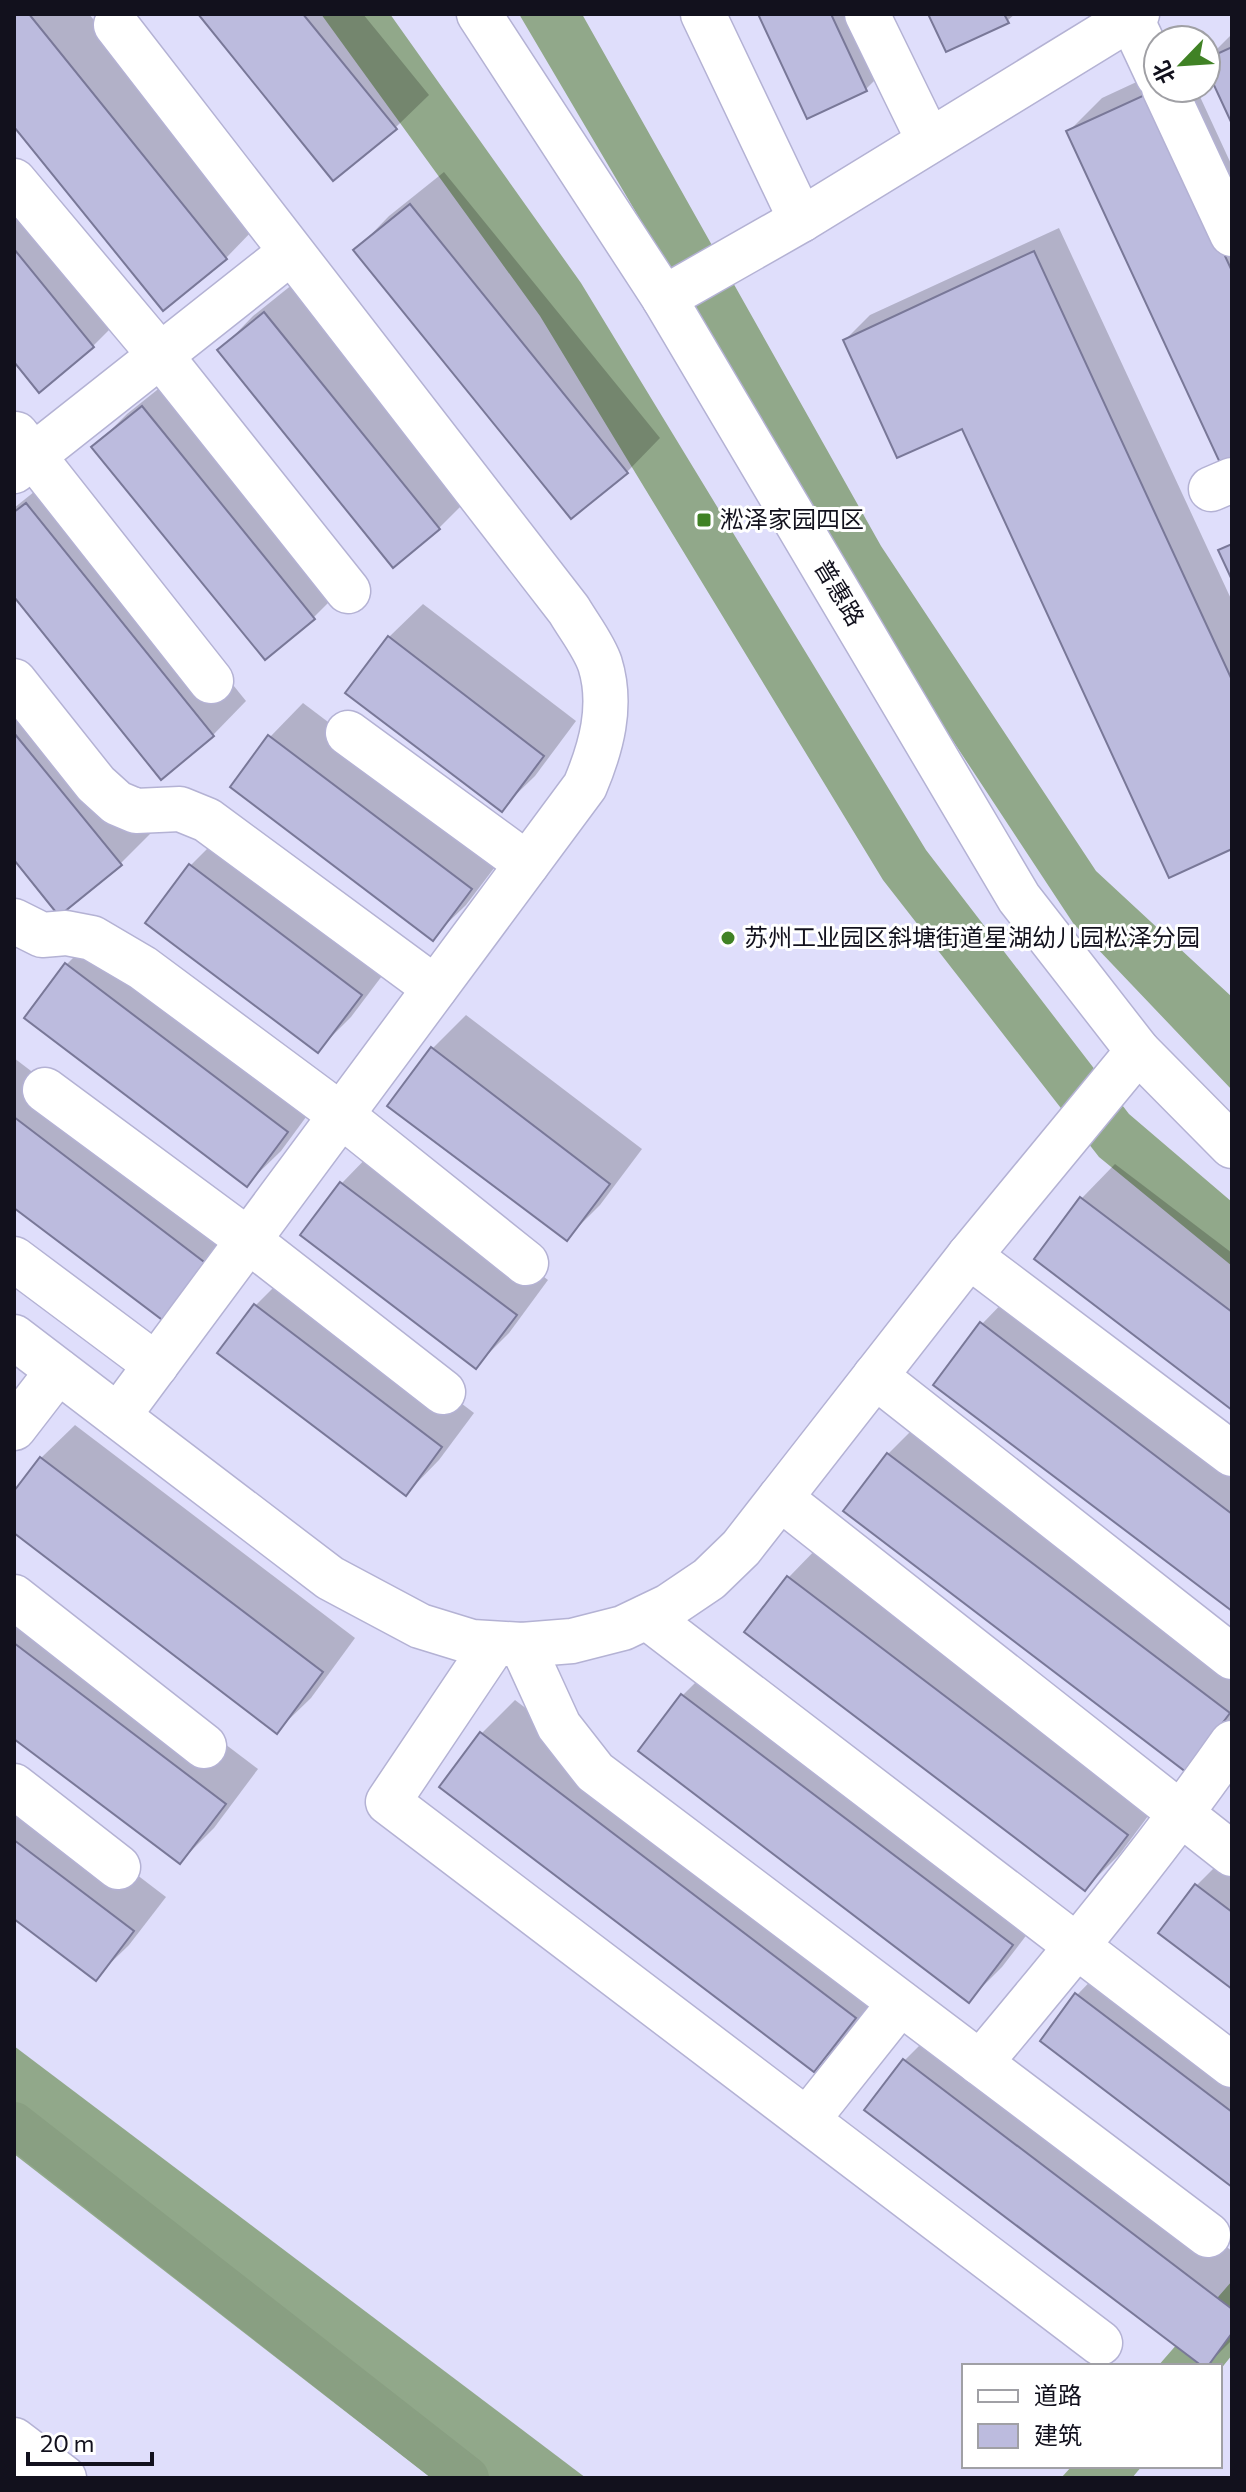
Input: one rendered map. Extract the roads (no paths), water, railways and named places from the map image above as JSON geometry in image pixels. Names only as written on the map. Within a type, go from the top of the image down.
[{"type":"main road","name":"普惠路","points":[[479,14],[664,298],[1019,898],[1138,1051],[1232,1146]]},
{"type":"main road","points":[[703,14],[801,220]]},
{"type":"main road","points":[[867,14],[929,141]]},
{"type":"main road","points":[[664,298],[801,220],[1132,15],[1142,38]]},
{"type":"main road","points":[[116,25],[569,610],[600,664],[606,708],[599,753],[585,786],[118,1416]]},
{"type":"main road","points":[[1171,104],[1232,234]]},
{"type":"main road","points":[[14,181],[160,355],[348,591]]},
{"type":"main road","points":[[211,681],[20,453],[160,355],[291,252]]},
{"type":"main road","points":[[14,681],[96,784],[117,803],[136,811],[180,809],[207,820],[435,988]]},
{"type":"main road","points":[[348,733],[527,864]]},
{"type":"main road","points":[[14,921],[42,935],[66,933],[92,938],[143,968],[341,1115],[526,1263]]},
{"type":"main road","points":[[14,1337],[330,1578],[420,1626],[472,1642],[572,1641],[623,1628],[669,1606],[709,1579],[741,1548],[969,1256],[1138,1051]]},
{"type":"main road","points":[[45,1090],[248,1240],[443,1392]]},
{"type":"main road","points":[[969,1256],[1232,1454]]},
{"type":"main road","points":[[14,1259],[156,1365]]},
{"type":"main road","points":[[14,1428],[58,1371]]},
{"type":"main road","points":[[875,1376],[1232,1657]]},
{"type":"main road","points":[[780,1498],[1232,1854]]},
{"type":"main road","points":[[14,1597],[204,1746]]},
{"type":"main road","points":[[647,1617],[1232,2065]]},
{"type":"main road","points":[[508,1644],[559,1726],[595,1772],[1208,2235]]},
{"type":"main road","points":[[508,1644],[388,1802],[1100,2343]]},
{"type":"main road","points":[[980,2063],[1182,1814],[1232,1743]]},
{"type":"main road","points":[[14,1786],[118,1867]]},
{"type":"main road","points":[[807,2120],[900,2003]]},
{"type":"main road","points":[[14,2440],[64,2478]]},
{"type":"main road","points":[[14,2473],[20,2478]]},
{"type":"waterway","points":[[14,2124],[467,2478]]},
{"type":"place","name":"淞泽家园四区","points":[[704,520]]},
{"type":"place","name":"苏州工业园区斜塘街道星湖幼儿园松泽分园","points":[[728,938]]}]
